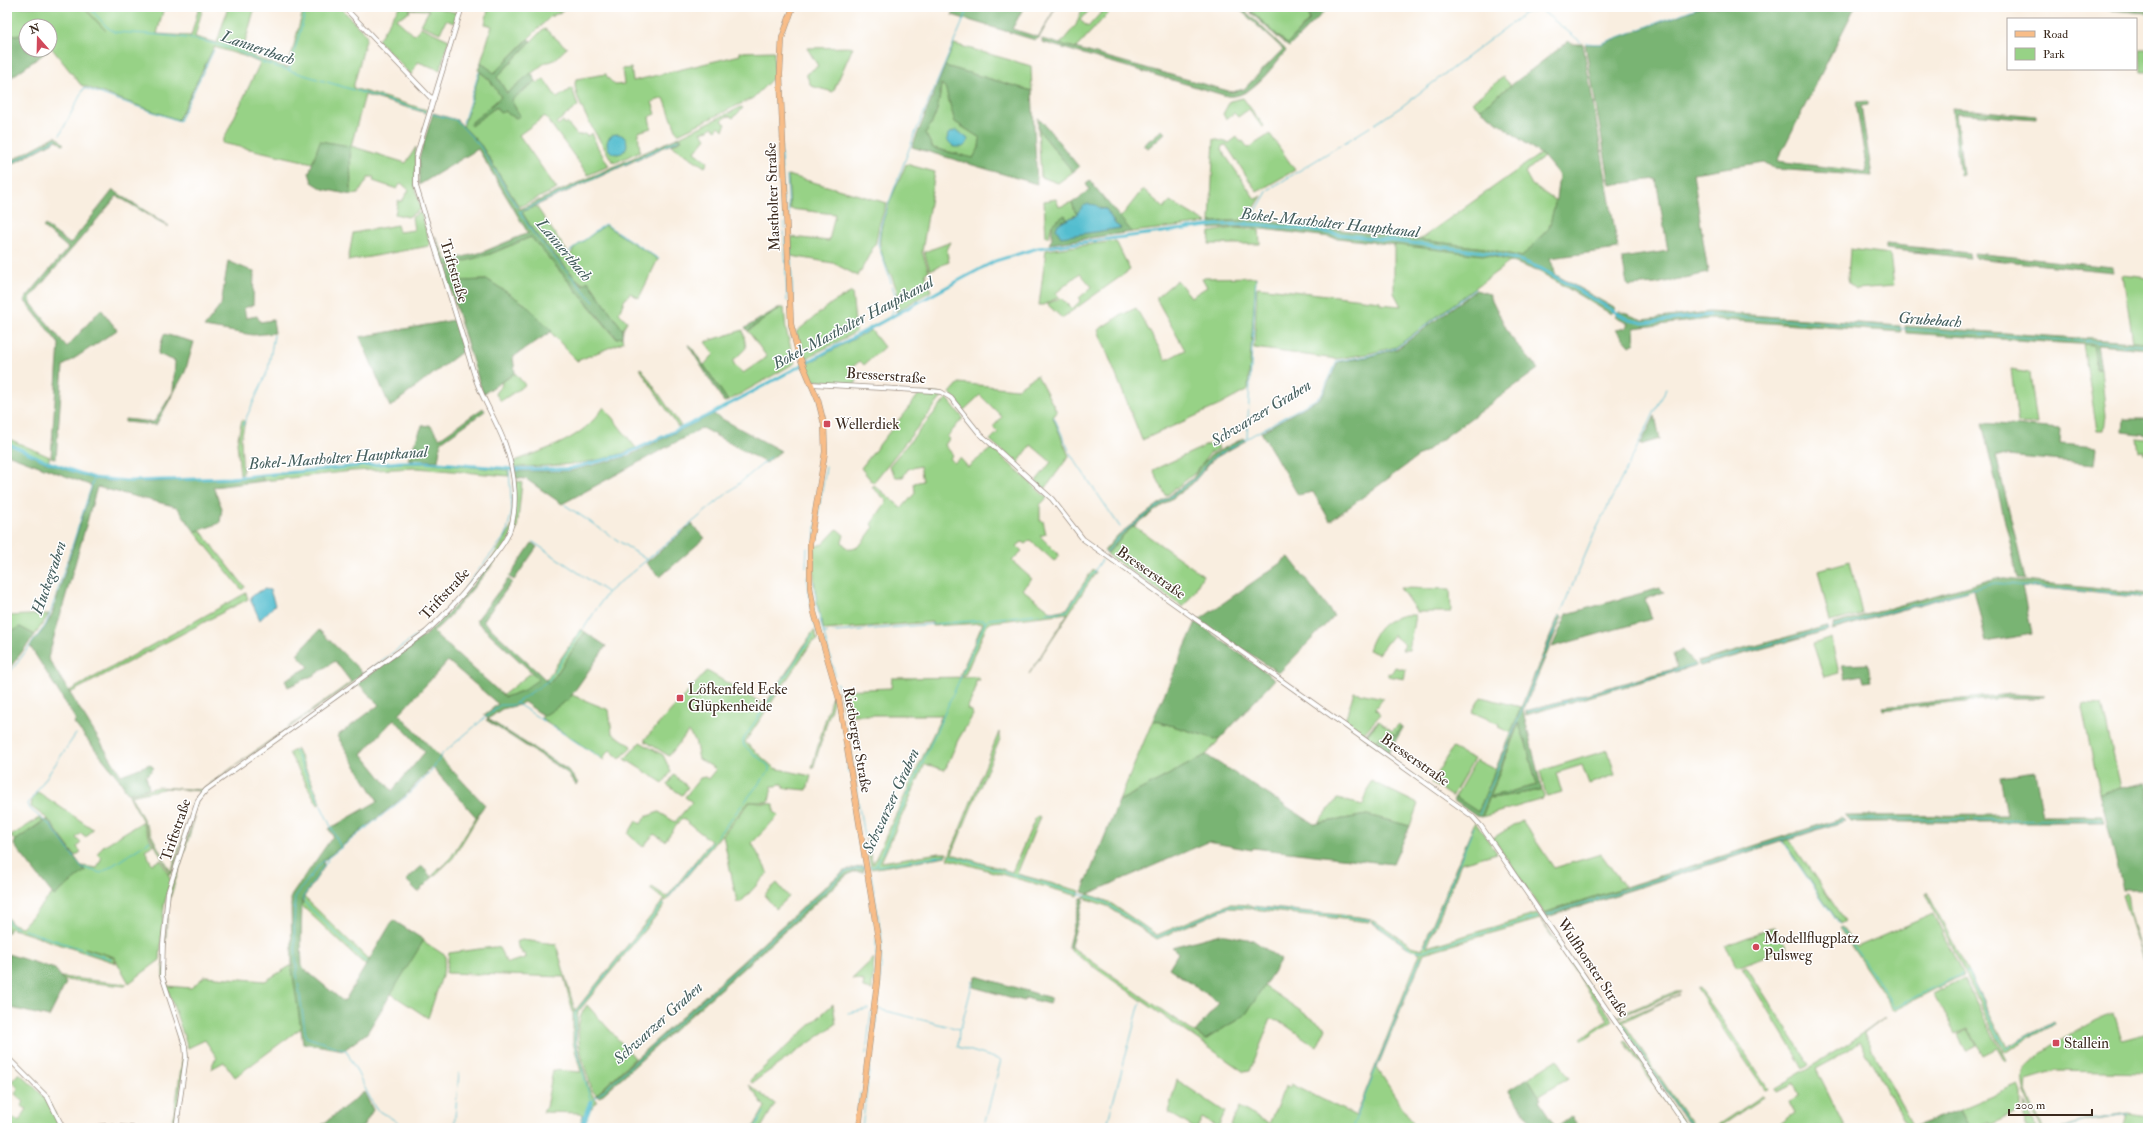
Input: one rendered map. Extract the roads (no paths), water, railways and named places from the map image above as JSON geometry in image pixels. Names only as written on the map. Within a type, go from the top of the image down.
[{"type":"main road","name":"Mastholter Straße","points":[[793,7],[782,38],[780,74],[791,324],[801,360],[811,384]]},
{"type":"main road","name":"Rietberger Straße","points":[[811,384],[822,414],[826,441],[810,543],[810,587],[817,624],[838,699],[879,945],[859,1128]]},
{"type":"street","points":[[344,7],[430,97],[434,98]]},
{"type":"street","name":"Triftstraße","points":[[176,1128],[186,1057],[185,1046],[162,976],[164,928],[168,892],[198,800],[206,790],[426,632],[444,616],[487,564],[507,536],[514,514],[511,464],[505,444],[483,401],[418,193],[416,158],[462,7]]},
{"type":"street","name":"Bresserstraße","points":[[811,384],[932,391],[947,395],[979,433],[1052,499],[1077,533],[1104,555],[1478,822]]},
{"type":"street","name":"Wulfhorster Straße","points":[[1478,822],[1688,1128]]},
{"type":"street","points":[[7,1057],[48,1098],[63,1128]]},
{"type":"street","points":[[84,1128],[105,1126],[132,1128]]},
{"type":"water","points":[[957,130],[968,139],[968,142],[963,147],[954,147],[947,140],[948,134]]},
{"type":"water","points":[[617,134],[624,137],[627,144],[624,151],[617,154],[610,151],[607,144],[610,137]]},
{"type":"water","points":[[1089,204],[1096,205],[1100,209],[1106,209],[1115,224],[1121,228],[1061,237],[1056,229],[1058,224],[1075,216],[1083,206]]},
{"type":"water","points":[[264,589],[270,590],[275,605],[260,620],[251,601],[251,596]]},
{"type":"waterway","name":"Lannertbach","points":[[89,7],[107,27],[114,32],[188,38],[224,46],[258,61],[426,112]]},
{"type":"waterway","points":[[289,70],[307,7]]},
{"type":"waterway","points":[[890,317],[896,305],[896,297],[878,244],[881,224],[914,136],[969,7]]},
{"type":"waterway","points":[[1586,43],[1600,44],[1699,7]]},
{"type":"waterway","points":[[1375,124],[1401,107],[1525,13],[1541,10],[1581,42]]},
{"type":"waterway","points":[[60,135],[84,88],[179,121],[214,50]]},
{"type":"waterway","points":[[463,123],[479,72]]},
{"type":"waterway","name":"Lannertbach","points":[[432,114],[456,120],[480,146],[517,207]]},
{"type":"waterway","points":[[1245,224],[1256,211],[1268,190],[1370,127]]},
{"type":"waterway","points":[[780,129],[784,219]]},
{"type":"waterway","points":[[7,165],[56,139]]},
{"type":"waterway","points":[[520,212],[680,139]]},
{"type":"waterway","points":[[787,176],[793,301]]},
{"type":"waterway","name":"Lannertbach","points":[[519,211],[533,233],[594,302]]},
{"type":"waterway","points":[[784,223],[785,245]]},
{"type":"waterway","points":[[569,252],[605,224],[659,259]]},
{"type":"waterway","name":"Bokel-Mastholter Hauptkanal","points":[[7,443],[48,462],[94,478],[129,481],[230,478],[400,462],[426,462],[515,469],[568,469],[624,455],[713,413],[995,261],[1038,248],[1216,225],[1265,225],[1484,252],[1517,259],[1542,269],[1629,320],[1644,323],[1709,315]]},
{"type":"waterway","points":[[785,247],[787,301]]},
{"type":"waterway","points":[[1247,437],[1256,278]]},
{"type":"waterway","name":"Schwarzer Graben","points":[[1106,553],[1122,533],[1196,478],[1211,459],[1321,396],[1337,361],[1367,356],[1396,348],[1475,289]]},
{"type":"waterway","name":"Grubebach","points":[[1709,315],[2148,346]]},
{"type":"waterway","points":[[243,425],[268,370],[274,335]]},
{"type":"waterway","points":[[1562,610],[1595,532],[1666,389]]},
{"type":"waterway","points":[[1054,417],[1071,455],[1120,527]]},
{"type":"waterway","points":[[584,628],[607,593],[771,457]]},
{"type":"waterway","points":[[814,539],[826,467]]},
{"type":"waterway","points":[[465,588],[506,535],[512,511],[509,469]]},
{"type":"waterway","name":"Huckegraben","points":[[7,676],[45,626],[94,478]]},
{"type":"waterway","points":[[565,505],[647,560]]},
{"type":"waterway","points":[[533,542],[607,592]]},
{"type":"waterway","points":[[812,551],[813,547]]},
{"type":"waterway","points":[[806,567],[807,548]]},
{"type":"waterway","name":"Schwarzer Graben","points":[[868,867],[876,866],[985,623],[989,619],[1067,611],[1102,560]]},
{"type":"waterway","points":[[807,576],[811,611]]},
{"type":"waterway","points":[[813,581],[819,616],[835,675]]},
{"type":"waterway","points":[[1834,627],[1995,583],[2148,597]]},
{"type":"waterway","points":[[812,614],[818,634]]},
{"type":"waterway","points":[[1511,737],[1560,616]]},
{"type":"waterway","points":[[823,633],[984,620],[985,623]]},
{"type":"waterway","points":[[363,674],[429,627]]},
{"type":"waterway","points":[[1700,664],[1829,628]]},
{"type":"waterway","points":[[407,1128],[375,1108],[346,1050],[306,1037],[297,975],[294,923],[295,897],[319,865],[407,796],[433,769],[442,754],[500,705],[513,705],[549,680],[582,630]]},
{"type":"waterway","points":[[668,898],[769,771],[769,766],[744,746],[743,740],[813,635]]},
{"type":"waterway","points":[[1527,712],[1694,665]]},
{"type":"waterway","points":[[837,683],[839,689]]},
{"type":"waterway","points":[[834,690],[835,696]]},
{"type":"waterway","points":[[516,703],[601,758]]},
{"type":"waterway","points":[[846,727],[864,837]]},
{"type":"waterway","points":[[76,734],[28,804],[30,809],[51,826],[81,867],[101,873],[150,841]]},
{"type":"waterway","points":[[1479,815],[1509,741]]},
{"type":"waterway","points":[[295,751],[341,848]]},
{"type":"waterway","points":[[847,767],[848,772]]},
{"type":"waterway","points":[[1848,819],[2101,820]]},
{"type":"waterway","points":[[1546,915],[1843,820]]},
{"type":"waterway","points":[[1425,946],[1474,827]]},
{"type":"waterway","points":[[1782,841],[1839,924]]},
{"type":"waterway","points":[[877,866],[945,855]]},
{"type":"waterway","points":[[951,856],[1103,901],[1157,937],[1230,906],[1250,907]]},
{"type":"waterway","points":[[328,860],[303,897],[303,901],[368,964]]},
{"type":"waterway","name":"Schwarzer Graben","points":[[591,1102],[845,872],[865,867]]},
{"type":"waterway","points":[[871,874],[882,940],[880,986]]},
{"type":"waterway","points":[[591,1102],[575,1043],[575,1013],[663,904]]},
{"type":"waterway","points":[[1253,907],[1370,920]]},
{"type":"waterway","points":[[1373,922],[1413,950],[1422,951],[1538,917]]},
{"type":"waterway","points":[[7,920],[12,926],[19,929]]},
{"type":"waterway","points":[[1841,928],[1895,1007],[1961,974]]},
{"type":"waterway","points":[[24,930],[111,959]]},
{"type":"waterway","points":[[876,939],[876,956]]},
{"type":"waterway","points":[[1352,1128],[1421,956]]},
{"type":"waterway","points":[[1965,972],[1968,972],[2005,1049],[2053,1022]]},
{"type":"waterway","points":[[874,983],[875,979]]},
{"type":"waterway","points":[[959,1029],[961,1028],[973,981]]},
{"type":"waterway","points":[[1106,1128],[1140,1003]]},
{"type":"waterway","points":[[848,1013],[868,1009]]},
{"type":"waterway","points":[[878,1009],[959,1029],[958,1047],[1001,1060],[985,1121]]},
{"type":"waterway","points":[[866,1054],[871,1012]]},
{"type":"waterway","points":[[872,1050],[877,1014]]},
{"type":"waterway","points":[[1620,1022],[1692,1128]]},
{"type":"waterway","points":[[862,1128],[871,1056]]},
{"type":"waterway","points":[[454,1128],[459,1073]]},
{"type":"waterway","points":[[856,1128],[860,1093]]},
{"type":"waterway","name":"Schwarzer Graben","points":[[581,1128],[591,1102]]},
{"type":"waterway","points":[[755,1128],[764,1112]]},
{"type":"waterway","points":[[2065,1128],[2090,1119],[2128,1114]]},
{"type":"waterway","points":[[964,1128],[964,1125],[974,1128]]},
{"type":"place","name":"Wellerdiek","points":[[827,424]]},
{"type":"place","name":"Löfkenfeld Ecke Glüpkenheide","points":[[680,698]]},
{"type":"place","name":"Modellflugplatz Pulsweg","points":[[1756,947]]},
{"type":"place","name":"Stallein","points":[[2056,1043]]}]
